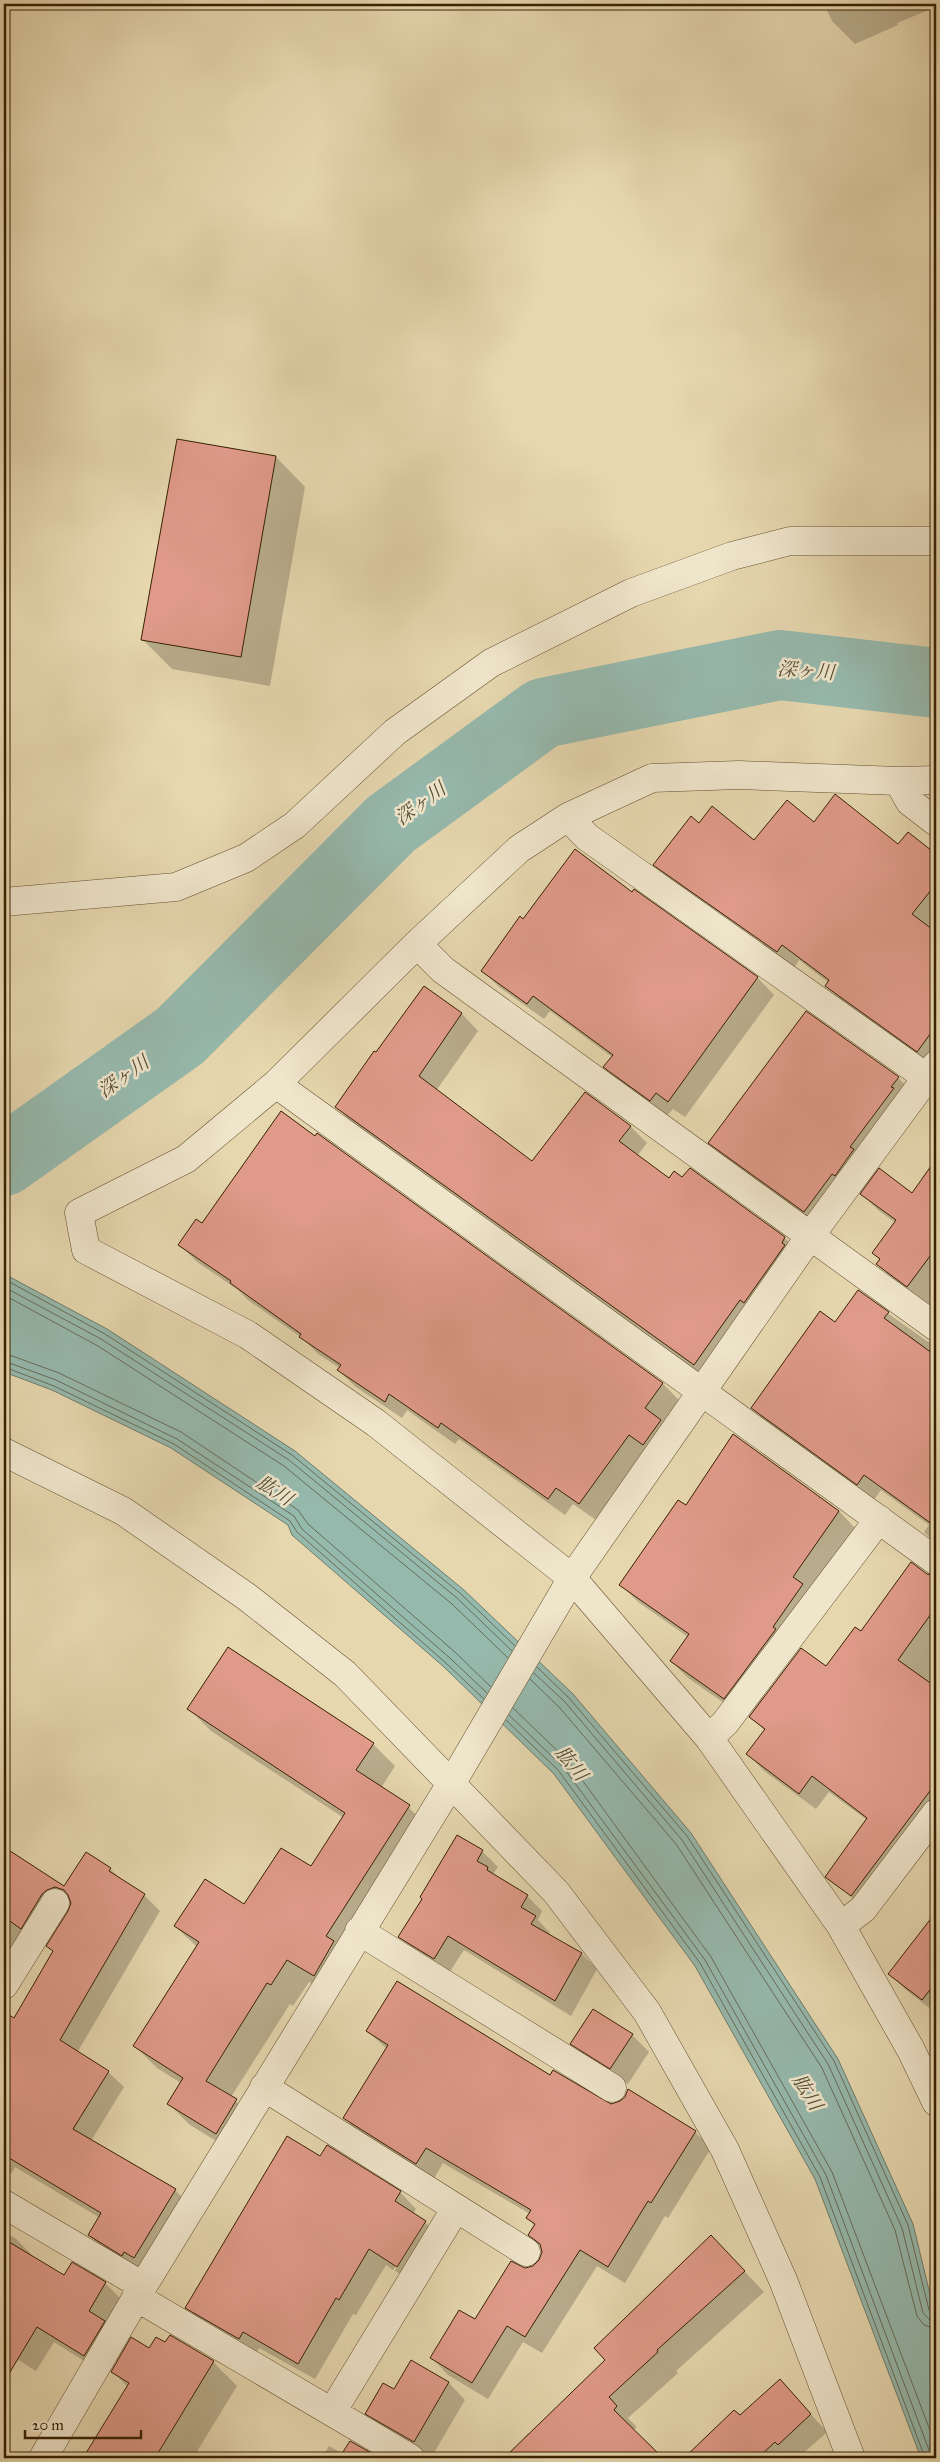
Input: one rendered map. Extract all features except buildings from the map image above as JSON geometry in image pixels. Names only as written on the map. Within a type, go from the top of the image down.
[{"type":"street","points":[[4,902],[176,887],[246,858],[294,825],[395,732],[491,663],[631,593],[732,556],[790,541],[936,542]]},
{"type":"street","points":[[936,780],[898,781],[738,774],[652,778],[568,817],[519,849],[417,944],[276,1084],[186,1159],[79,1213],[86,1250],[248,1335],[376,1424],[572,1578],[709,1738],[841,1926],[911,2050],[936,2102]]},
{"type":"street","points":[[898,781],[910,802],[936,822]]},
{"type":"street","points":[[43,2458],[140,2291],[550,1620],[572,1578],[810,1236],[933,1076],[587,837],[568,817]]},
{"type":"street","points":[[417,944],[443,970],[936,1327]]},
{"type":"street","points":[[276,1084],[936,1561]]},
{"type":"street","points":[[4,1452],[123,1511],[247,1597],[345,1674],[455,1776],[556,1892],[647,2012],[725,2150],[783,2280],[851,2458]]},
{"type":"street","points":[[709,1738],[725,1723],[879,1518]]},
{"type":"street","points":[[841,1926],[863,1909],[936,1813]]},
{"type":"street","points":[[4,1985],[55,1903]]},
{"type":"street","points":[[359,1931],[612,2088]]},
{"type":"street","points":[[264,2087],[526,2252]]},
{"type":"street","points":[[4,2204],[332,2412],[410,2458]]},
{"type":"street","points":[[332,2412],[456,2208]]},
{"type":"water","name":"肱川","points":[[4,1268],[8,1276],[107,1329],[295,1451],[464,1590],[573,1694],[691,1833],[838,2059],[913,2224],[936,2319],[936,2458],[921,2458],[815,2179],[695,1966],[554,1774],[444,1667],[292,1535],[288,1525],[171,1448],[52,1390],[4,1372]]},
{"type":"waterway","name":"深ヶ川","points":[[4,1161],[180,1036],[391,824],[543,713],[780,665],[936,683]]}]
